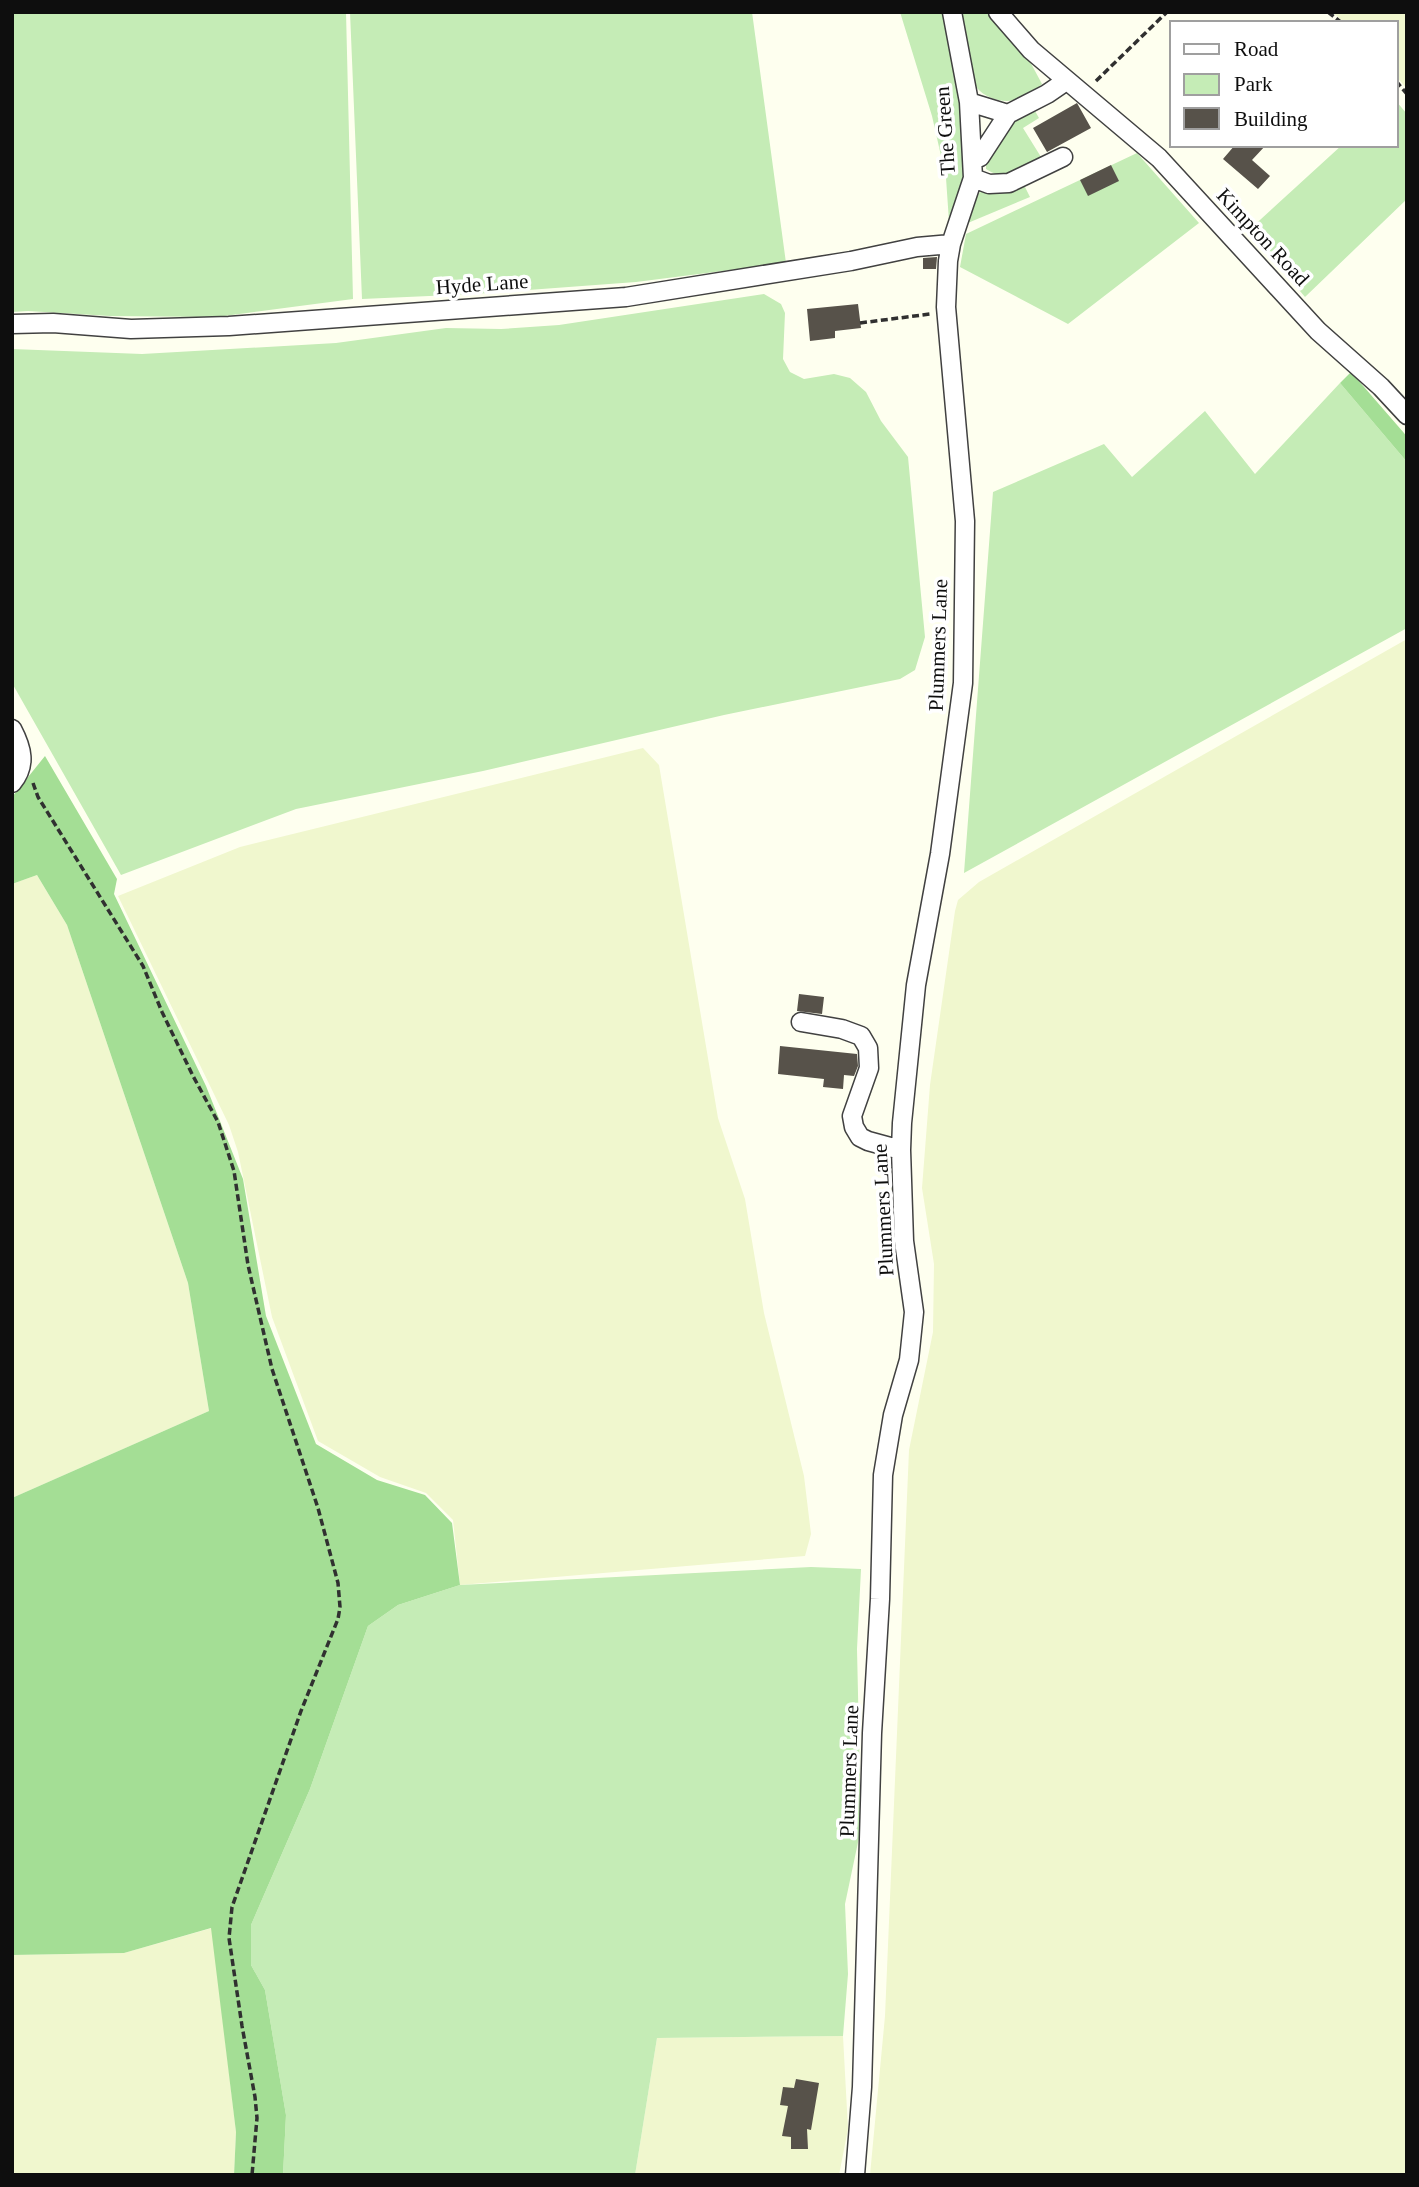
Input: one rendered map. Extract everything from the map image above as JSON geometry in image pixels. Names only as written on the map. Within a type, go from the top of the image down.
[{"type":"street","name":"The Green","points":[[951,244],[973,169],[969,102],[952,12]]},
{"type":"street","name":"Kimpton Road","points":[[998,12],[1031,50],[1159,158],[1318,331],[1381,387],[1407,415]]},
{"type":"street","points":[[1063,157],[1009,183],[989,184],[973,169],[1008,114],[1048,94],[1066,81]]},
{"type":"street","points":[[969,102],[1008,114]]},
{"type":"street","name":"Hyde Lane","points":[[12,324],[53,323],[131,329],[229,326],[626,297],[838,263],[917,247],[951,244]]},
{"type":"street","name":"Plummers Lane","points":[[855,2175],[862,2087],[872,1733],[880,1599],[883,1475],[892,1415],[909,1360],[914,1312],[904,1241],[901,1150],[916,985],[940,854],[963,683],[965,521],[946,307],[951,244]]},
{"type":"street","points":[[12,729],[23,758],[18,777],[12,783]]},
{"type":"street","points":[[801,1022],[842,1029],[861,1036],[868,1048],[869,1068],[852,1116],[855,1127],[860,1136],[868,1141],[901,1150]]},
{"type":"path","points":[[1084,93],[1167,12]]},
{"type":"path","points":[[860,323],[930,314]]},
{"type":"path","points":[[23,758],[38,797],[143,966],[192,1076],[218,1122],[234,1171],[248,1265],[272,1369],[318,1508],[338,1583],[338,1619],[301,1711],[232,1907],[229,1938],[257,2118],[257,2143],[252,2175]]},
{"type":"green space","points":[[12,12],[346,12],[353,299],[217,317],[12,312]]},
{"type":"green space","points":[[350,12],[752,12],[786,263],[636,282],[362,299]]},
{"type":"green space","points":[[900,12],[945,12],[962,102],[965,174],[950,236],[946,178],[932,116]]},
{"type":"green space","points":[[958,12],[988,12],[1027,56],[1042,84],[1027,96],[1009,101],[991,98],[976,87]]},
{"type":"green space","points":[[1332,12],[1407,12],[1407,89],[1398,78],[1398,21],[1343,21]]},
{"type":"green space","points":[[1398,103],[1407,114],[1407,199],[1305,297],[1249,230],[1340,147],[1398,147]]},
{"type":"green space","points":[[1035,111],[1039,118],[1023,128],[1041,157],[1015,174],[1001,175],[986,169],[986,160],[1010,123]]},
{"type":"green space","points":[[1137,153],[1199,223],[1068,324],[960,267],[966,234]]},
{"type":"green space","points":[[1023,183],[1030,197],[963,225],[973,201],[983,190]]},
{"type":"green space","points":[[764,294],[781,304],[785,313],[783,359],[790,372],[804,379],[834,374],[850,378],[866,392],[881,421],[908,457],[925,637],[915,670],[900,679],[724,715],[483,771],[296,809],[121,875],[12,683],[12,349],[142,354],[336,343],[446,328],[501,329],[559,325]]},
{"type":"green space","points":[[1351,372],[1407,437],[1407,462],[1340,383]]},
{"type":"green space","points":[[1340,383],[1407,462],[1407,628],[964,873],[993,492],[1104,444],[1132,477],[1205,411],[1255,474]]},
{"type":"green space","points":[[1407,639],[1407,2175],[870,2175],[885,2016],[909,1450],[933,1332],[934,1264],[922,1188],[930,1085],[958,900],[979,882]]},
{"type":"green space","points":[[643,748],[659,765],[718,1118],[745,1199],[764,1313],[804,1476],[811,1534],[805,1556],[460,1585],[453,1520],[426,1493],[380,1477],[318,1441],[272,1317],[238,1152],[229,1125],[118,896],[240,847]]},
{"type":"green space","points":[[45,756],[117,879],[114,894],[206,1086],[243,1179],[266,1316],[316,1444],[377,1480],[425,1495],[452,1523],[460,1585],[398,1605],[368,1626],[310,1789],[251,1925],[251,1965],[265,1990],[286,2115],[283,2175],[234,2175],[236,2132],[211,1928],[124,1953],[12,1955],[12,1498],[209,1411],[188,1283],[67,925],[37,875],[12,884],[12,797]]},
{"type":"green space","points":[[37,875],[67,925],[188,1283],[209,1411],[12,1498],[12,884]]},
{"type":"green space","points":[[811,1567],[861,1569],[857,1649],[861,1828],[845,1904],[848,1974],[843,2036],[657,2038],[635,2175],[283,2175],[286,2115],[265,1990],[251,1965],[251,1925],[310,1789],[368,1626],[398,1605],[460,1585]]},
{"type":"green space","points":[[212,1928],[236,2132],[234,2175],[12,2175],[12,1955],[124,1953]]},
{"type":"green space","points":[[843,2036],[848,2129],[839,2175],[635,2175],[657,2038]]},
{"type":"building","points":[[1077,103],[1091,128],[1047,152],[1033,128]]},
{"type":"building","points":[[1233,147],[1264,147],[1252,160],[1270,176],[1258,189],[1223,159]]},
{"type":"building","points":[[1111,165],[1119,181],[1088,196],[1080,180]]},
{"type":"building","points":[[937,257],[936,269],[923,269],[923,258]]},
{"type":"building","points":[[858,304],[861,328],[835,331],[835,338],[810,341],[807,309]]},
{"type":"building","points":[[799,994],[824,997],[822,1014],[797,1011]]},
{"type":"building","points":[[780,1046],[857,1054],[858,1066],[854,1076],[844,1075],[843,1089],[823,1087],[824,1079],[778,1074]]},
{"type":"building","points":[[796,2079],[819,2083],[811,2130],[807,2129],[808,2149],[791,2149],[791,2137],[782,2136],[788,2106],[780,2105],[783,2087],[794,2088]]}]
